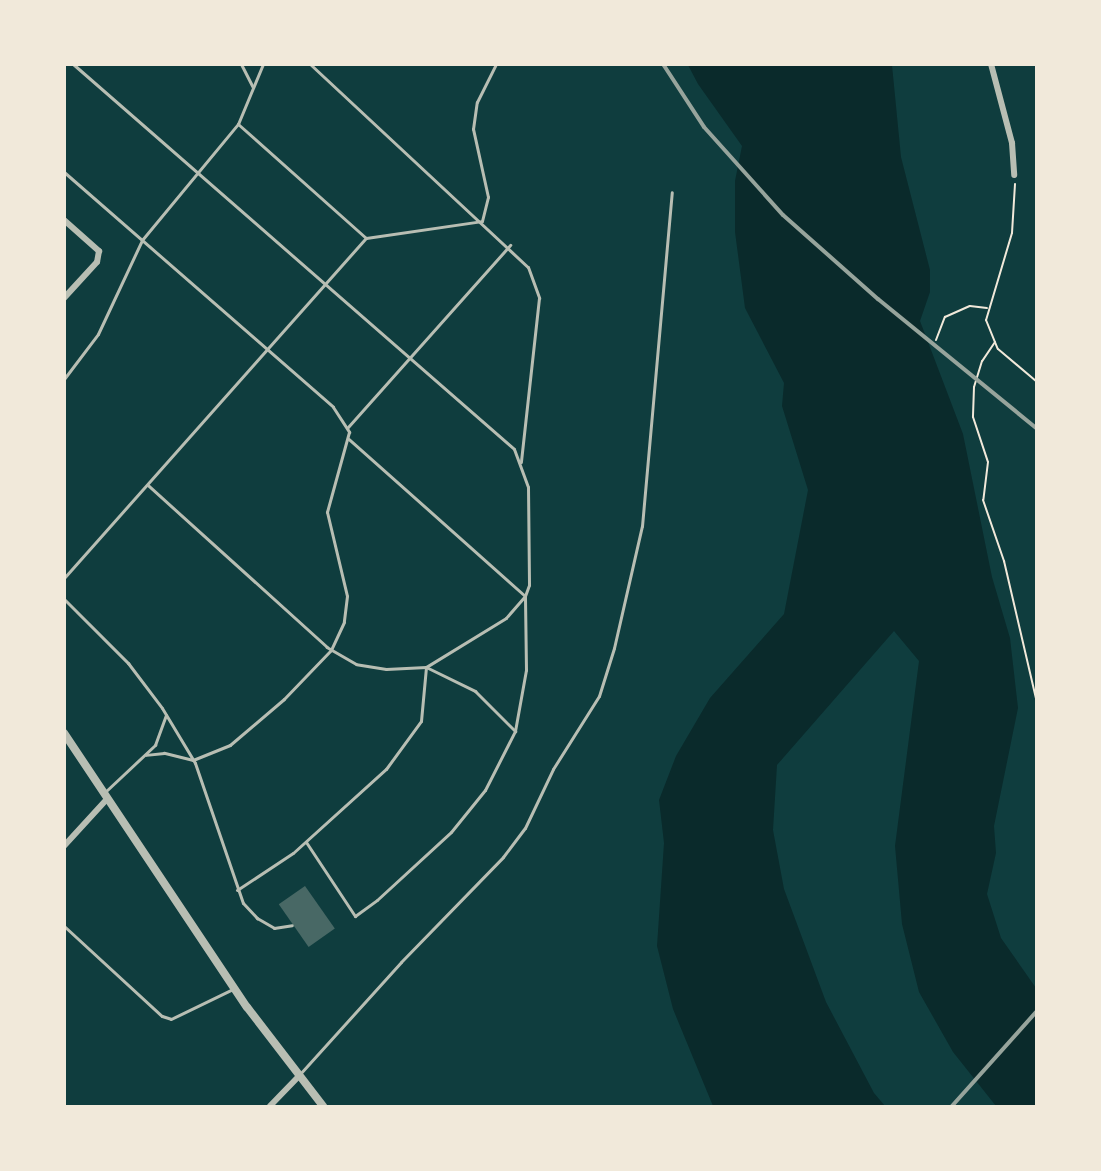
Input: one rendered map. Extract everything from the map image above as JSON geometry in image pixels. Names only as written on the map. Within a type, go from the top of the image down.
[{"type":"street","points":[[991,64],[1012,144],[1014,175]]},
{"type":"street","points":[[64,220],[99,251],[97,262],[64,298]]},
{"type":"street","points":[[64,734],[235,988],[298,1077],[323,1107]]},
{"type":"street","points":[[64,743],[77,752]]},
{"type":"street","points":[[64,846],[106,796]]},
{"type":"street","points":[[270,1107],[298,1077]]},
{"type":"lane","points":[[72,64],[324,286],[501,437],[521,463],[528,487],[532,573],[525,596],[526,670],[514,731],[498,769],[470,811],[408,872],[355,916],[306,843]]},
{"type":"lane","points":[[241,64],[252,86]]},
{"type":"lane","points":[[64,379],[98,334],[142,240],[238,124],[263,64]]},
{"type":"lane","points":[[310,64],[510,245],[528,267],[539,298],[521,463]]},
{"type":"lane","points":[[482,221],[488,197],[472,129],[477,102],[496,64]]},
{"type":"lane","points":[[238,124],[366,238]]},
{"type":"lane","points":[[64,172],[333,407],[348,427],[349,439],[327,512],[346,596],[344,622],[331,650],[293,692],[230,746],[193,760],[164,753],[146,755]]},
{"type":"lane","points":[[298,1077],[401,962],[503,857],[525,828],[553,769],[599,696],[614,648],[642,525],[672,192]]},
{"type":"lane","points":[[64,578],[269,351],[366,238],[482,221]]},
{"type":"lane","points":[[348,427],[510,245]]},
{"type":"lane","points":[[349,439],[525,596]]},
{"type":"lane","points":[[148,485],[331,650],[345,660],[371,668],[426,667],[475,691],[514,731]]},
{"type":"lane","points":[[426,667],[506,618],[525,596]]},
{"type":"lane","points":[[64,599],[128,663],[166,715],[193,760],[237,890],[249,911],[264,924],[281,929],[292,925]]},
{"type":"lane","points":[[237,890],[306,843],[366,790],[414,733],[425,708],[426,667]]},
{"type":"lane","points":[[106,796],[146,755],[160,736],[166,715]]},
{"type":"lane","points":[[64,926],[162,1016],[171,1019],[235,988]]},
{"type":"path","points":[[1014,175],[1012,233],[986,320],[998,350],[1036,381]]},
{"type":"path","points":[[936,339],[945,317],[970,306],[988,308]]},
{"type":"path","points":[[995,342],[982,361],[974,387],[973,417],[988,462],[983,500],[1004,561],[1036,699]]},
{"type":"water","points":[[688,65],[892,65],[901,157],[930,270],[930,292],[920,321],[963,434],[992,577],[1010,638],[1018,708],[994,826],[996,853],[987,894],[1001,938],[1036,988],[1036,1106],[996,1106],[953,1052],[919,992],[902,924],[895,846],[919,661],[894,631],[777,765],[773,830],[784,889],[826,1002],[874,1093],[885,1106],[713,1106],[673,1009],[657,946],[664,843],[659,800],[676,756],[710,698],[784,614],[808,490],[782,406],[784,383],[745,308],[735,232],[735,181],[742,146],[698,84]]},
{"type":"building","points":[[305,886],[335,929],[309,947],[279,904]]},
{"type":"railway","points":[[663,64],[704,127],[783,215],[878,299],[1036,428]]},
{"type":"railway","points":[[952,1106],[1036,1012]]}]
